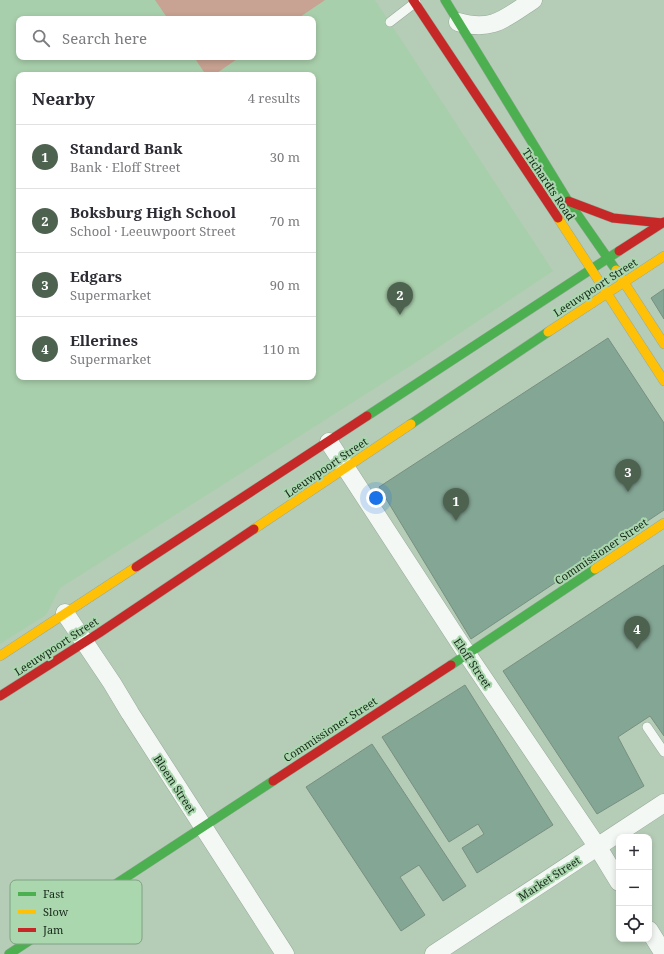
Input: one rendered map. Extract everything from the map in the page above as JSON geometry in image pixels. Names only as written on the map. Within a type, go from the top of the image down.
[{"type":"main road","name":"Trichardts Road","points":[[445,0],[568,201],[608,258],[664,344]]},
{"type":"main road","name":"Trichardts Road","points":[[416,1],[591,269],[608,292],[664,381]]},
{"type":"main road","points":[[568,201],[613,218],[663,222]]},
{"type":"main road","name":"Leeuwpoort Street","points":[[0,656],[663,222]]},
{"type":"main road","name":"Leeuwpoort Street","points":[[0,696],[85,643],[664,256]]},
{"type":"main road","name":"Commissioner Street","points":[[121,880],[664,523]]},
{"type":"main road","name":"Commissioner Street","points":[[9,954],[24,944]]},
{"type":"street","points":[[458,22],[471,26],[493,24],[504,19],[533,0]]},
{"type":"street","name":"Eloff Street","points":[[329,442],[467,654],[597,846],[616,877]]},
{"type":"street","name":"Bloem Street","points":[[65,613],[112,683],[202,827],[285,954]]},
{"type":"street","name":"Market Street","points":[[434,954],[664,803]]},
{"type":"street","points":[[652,935],[664,954]]},
{"type":"lane","points":[[390,22],[416,1]]},
{"type":"lane","points":[[647,727],[664,752]]},
{"type":"shaded area","points":[[0,0],[375,0],[553,271],[421,359],[60,588],[46,615],[0,644]]},
{"type":"shaded area","points":[[155,0],[325,0],[301,16],[166,16]]},
{"type":"shaded area","points":[[196,60],[236,60],[218,72],[204,72]]},
{"type":"building","points":[[664,289],[664,319],[651,298]]},
{"type":"building","points":[[608,338],[664,423],[664,510],[471,639],[379,487]]},
{"type":"building","points":[[664,565],[664,736],[650,716],[618,737],[644,786],[597,814],[503,671]]},
{"type":"building","points":[[465,685],[553,825],[477,873],[462,848],[484,834],[478,824],[449,842],[382,737]]},
{"type":"building","points":[[372,744],[466,886],[443,901],[419,865],[400,877],[425,915],[401,931],[306,787]]},
{"type":"traffic: fast","points":[[445,0],[568,201],[616,270]]},
{"type":"traffic: fast","points":[[367,416],[619,251]]},
{"type":"traffic: fast","points":[[411,424],[548,332]]},
{"type":"traffic: fast","points":[[451,665],[595,569]]},
{"type":"traffic: fast","points":[[122,880],[273,781]]},
{"type":"traffic: fast","points":[[9,954],[24,944]]},
{"type":"traffic: slow","points":[[558,218],[664,381]]},
{"type":"traffic: slow","points":[[548,332],[664,256]]},
{"type":"traffic: slow","points":[[616,270],[664,344]]},
{"type":"traffic: slow","points":[[254,529],[411,424]]},
{"type":"traffic: slow","points":[[595,569],[664,523]]},
{"type":"traffic: slow","points":[[0,656],[136,567]]},
{"type":"traffic: jam","points":[[413,0],[558,218]]},
{"type":"traffic: jam","points":[[568,201],[613,218],[662,223]]},
{"type":"traffic: jam","points":[[619,251],[664,222]]},
{"type":"traffic: jam","points":[[136,567],[367,416]]},
{"type":"traffic: jam","points":[[0,696],[99,633],[254,529]]},
{"type":"traffic: jam","points":[[273,781],[451,665]]},
{"type":"place","name":"Boksburg High School","points":[[400,315]]},
{"type":"place","name":"Edgars","points":[[628,492]]},
{"type":"place","name":"Standard Bank","points":[[456,521]]},
{"type":"place","name":"Ellerines","points":[[637,649]]}]
